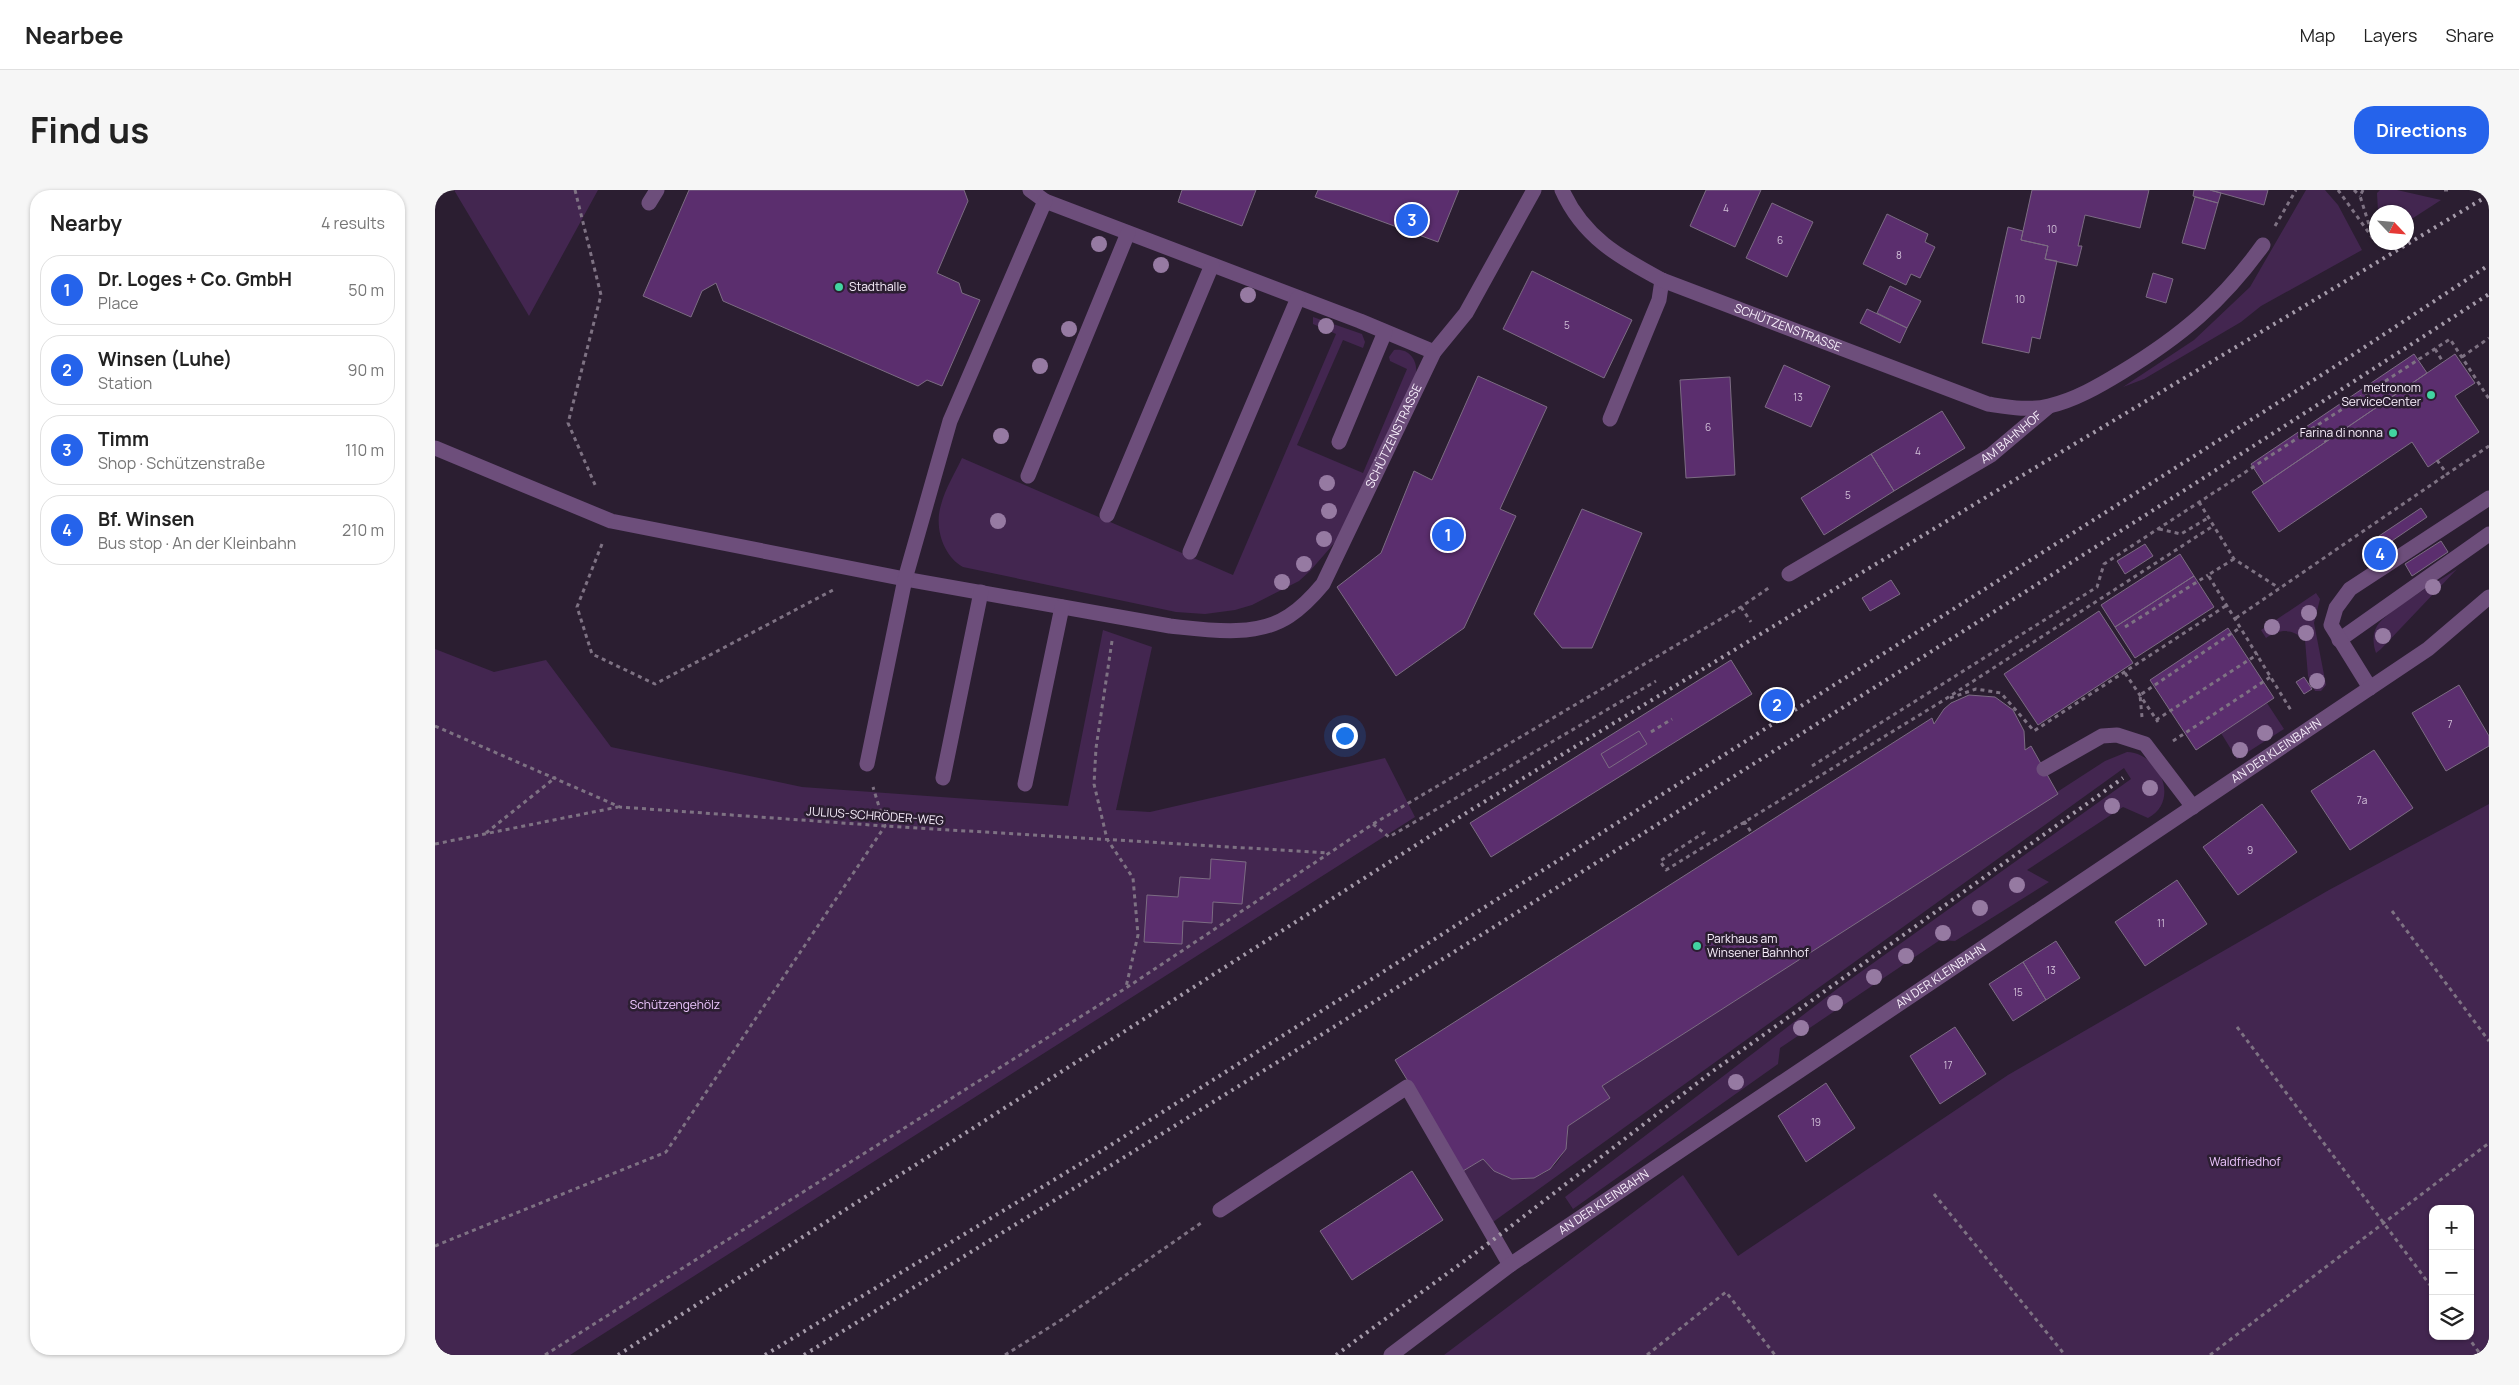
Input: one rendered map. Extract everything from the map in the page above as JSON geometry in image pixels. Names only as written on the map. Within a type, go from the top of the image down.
[{"type":"street","points":[[1030,190],[1045,201],[1434,352]]},
{"type":"street","name":"SCHÜTZENSTRASSE","points":[[435,448],[611,521],[905,579],[1062,607],[1180,627],[1245,630],[1288,618],[1306,604],[1323,584],[1434,352],[1465,313],[1534,190]]},
{"type":"street","name":"SCHÜTZENSTRASSE","points":[[1562,190],[1568,204],[1587,230],[1617,256],[1663,280],[1988,404],[2017,409],[2048,407]]},
{"type":"street","points":[[867,764],[905,579],[950,421],[1045,201]]},
{"type":"street","points":[[1028,476],[1128,233]]},
{"type":"street","name":"AM BAHNHOF","points":[[1789,574],[1991,455],[2048,407],[2104,383],[2158,349],[2198,320],[2244,272],[2263,245]]},
{"type":"street","points":[[1107,515],[1212,265]]},
{"type":"street","points":[[1610,419],[1659,300],[1663,280]]},
{"type":"street","points":[[1190,552],[1298,298]]},
{"type":"street","points":[[1339,442],[1385,332]]},
{"type":"street","points":[[2370,688],[2331,625],[2341,598],[2350,589],[2489,498]]},
{"type":"street","points":[[2339,640],[2489,534]]},
{"type":"street","points":[[943,778],[981,592]]},
{"type":"street","name":"AN DER KLEINBAHN","points":[[1391,1355],[1509,1265],[2428,649],[2489,597]]},
{"type":"street","points":[[1025,784],[1062,607]]},
{"type":"street","points":[[2044,769],[2102,736],[2117,735],[2145,744],[2193,807]]},
{"type":"street","points":[[1220,1210],[1407,1087],[1509,1265]]},
{"type":"path","points":[[575,190],[601,295],[568,423],[611,521],[577,607],[592,654],[655,684],[834,589],[843,588]]},
{"type":"path","points":[[2263,245],[2297,190]]},
{"type":"path","points":[[2338,190],[2374,240],[2360,196],[2354,190]]},
{"type":"path","points":[[2360,196],[2363,190]]},
{"type":"path","points":[[2444,190],[2451,190]]},
{"type":"path","points":[[2461,357],[2489,338]]},
{"type":"path","points":[[1812,766],[2097,588],[2104,564],[2450,339],[2489,399]]},
{"type":"path","points":[[2435,349],[2443,362]]},
{"type":"path","points":[[2384,382],[2394,396]]},
{"type":"path","points":[[2315,427],[2326,442]]},
{"type":"path","points":[[2235,618],[2489,446]]},
{"type":"path","points":[[2437,460],[2447,474]]},
{"type":"path","points":[[2199,502],[2234,558],[2279,588]]},
{"type":"path","points":[[2158,529],[2181,534],[2208,518]]},
{"type":"path","points":[[1705,832],[1660,861],[1666,870],[1944,700],[2213,526]]},
{"type":"path","points":[[2125,627],[2234,558]]},
{"type":"path","points":[[545,1355],[1126,988],[1373,824],[1741,607],[1789,574]]},
{"type":"path","points":[[2208,575],[2272,676],[2304,732]]},
{"type":"path","points":[[1944,700],[1975,689],[2001,693],[2034,731],[2227,605]]},
{"type":"path","points":[[1741,607],[1751,622]]},
{"type":"path","points":[[1115,616],[1096,748],[1094,784],[1107,839],[1133,878],[1138,935],[1126,988]]},
{"type":"path","points":[[2140,696],[2241,627]]},
{"type":"path","points":[[2156,720],[2258,654]]},
{"type":"path","points":[[2125,673],[2161,728]]},
{"type":"path","points":[[2166,735],[2171,742],[2272,676]]},
{"type":"path","points":[[1373,824],[1389,837],[1656,681]]},
{"type":"path","points":[[2140,696],[2145,744]]},
{"type":"path","points":[[1651,732],[1672,719]]},
{"type":"path","name":"JULIUS-SCHRÖDER-WEG","points":[[435,726],[620,807],[885,826],[1330,853]]},
{"type":"path","points":[[435,1246],[666,1152],[885,826],[867,764]]},
{"type":"path","points":[[484,834],[556,778]]},
{"type":"path","points":[[435,844],[620,807]]},
{"type":"path","points":[[1744,821],[1751,832]]},
{"type":"path","points":[[2392,911],[2489,1041]]},
{"type":"path","points":[[2237,1027],[2429,1284]]},
{"type":"path","points":[[2210,1355],[2489,1143]]},
{"type":"path","points":[[1934,1194],[2065,1355]]},
{"type":"path","points":[[1005,1355],[1061,1320],[1220,1210]]},
{"type":"path","points":[[1647,1355],[1726,1292],[1775,1355]]},
{"type":"path","points":[[2470,1340],[2481,1355]]},
{"type":"green space","points":[[454,190],[598,190],[529,316]]},
{"type":"green space","points":[[2306,190],[2325,190],[2338,205],[2362,250],[2261,306],[2241,322],[2144,379],[2123,387],[2194,340],[2250,287]]},
{"type":"green space","points":[[2380,190],[2397,190],[2441,200],[2414,217],[2414,205],[2378,205],[2377,193]]},
{"type":"green space","points":[[1313,317],[1362,334],[1365,342],[1363,348],[1343,340],[1297,445],[1363,473],[1407,369],[1390,361],[1389,357],[1394,350],[1404,351],[1411,356],[1416,364],[1416,374],[1337,540],[1299,581],[1252,605],[1235,610],[1205,614],[1176,612],[963,567],[950,556],[942,540],[939,514],[945,493],[962,458],[1233,575],[1336,334],[1313,324]]},
{"type":"green space","points":[[2457,569],[2376,653],[2374,632],[2382,620],[2391,612]]},
{"type":"green space","points":[[2316,593],[2320,599],[2314,623],[2326,685],[2321,691],[2315,691],[2308,676],[2305,640],[2295,633],[2286,631],[2266,638],[2261,630]]},
{"type":"green space","name":"Schützengehölz","points":[[1103,630],[1152,647],[1116,810],[1150,812],[1385,758],[1415,817],[570,1355],[435,1355],[435,649],[494,672],[546,660],[611,747],[802,787],[1068,806]]},
{"type":"green space","points":[[2267,703],[2284,729],[2237,759],[2221,733]]},
{"type":"green space","points":[[2127,752],[2138,754],[2148,760],[2162,779],[2164,789],[2163,800],[2158,810],[2148,818],[2123,807],[2027,870],[2049,882],[1955,941],[1940,940],[1780,1048],[1778,1064],[1573,1209],[1565,1197],[1841,986],[2131,779],[2124,768],[1486,1227],[1463,1171],[1483,1159],[1495,1171],[1509,1178],[1524,1179],[1538,1176],[1551,1169],[1561,1157],[1567,1143],[1568,1126],[1610,1098],[1602,1086],[2105,761]]},
{"type":"green space","name":"Waldfriedhof","points":[[2489,804],[2489,1355],[1444,1355],[1683,1175],[1738,1256],[2008,1075],[2329,890]]},
{"type":"building","name":"Stadthalle","points":[[689,190],[964,190],[968,201],[937,273],[959,283],[962,293],[980,300],[942,386],[927,380],[918,386],[723,301],[716,283],[702,291],[691,317],[643,296]]},
{"type":"building","points":[[1182,190],[1256,190],[1242,226],[1178,202]]},
{"type":"building","points":[[1318,190],[1459,190],[1438,242],[1315,197]]},
{"type":"building","points":[[1706,190],[1761,190],[1735,247],[1690,226]]},
{"type":"building","points":[[2032,190],[2149,190],[2140,228],[2085,215],[2078,246],[2082,246],[2077,266],[2045,259],[2048,246],[2021,240]]},
{"type":"building","points":[[2194,190],[2210,190],[2221,193],[2218,203],[2193,196]]},
{"type":"building","points":[[2210,190],[2268,190],[2264,205]]},
{"type":"building","points":[[2195,197],[2218,203],[2205,249],[2182,243]]},
{"type":"building","points":[[1772,203],[1813,222],[1787,277],[1746,258]]},
{"type":"building","points":[[1887,214],[1928,234],[1925,242],[1935,247],[1920,278],[1911,274],[1906,285],[1863,264]]},
{"type":"building","points":[[2008,227],[2023,231],[2021,240],[2048,246],[2045,259],[2057,261],[2040,339],[2032,337],[2029,353],[1982,343]]},
{"type":"building","points":[[1532,271],[1632,320],[1604,378],[1503,329]]},
{"type":"building","points":[[2153,273],[2173,279],[2166,303],[2146,297]]},
{"type":"building","points":[[1890,286],[1921,301],[1907,328],[1877,313]]},
{"type":"building","points":[[1867,309],[1907,328],[1900,343],[1860,323]]},
{"type":"building","points":[[2414,354],[2427,373],[2264,484],[2251,464]]},
{"type":"building","points":[[2455,354],[2475,383],[2455,396],[2479,432],[2428,467],[2412,442],[2279,532],[2252,492]]},
{"type":"building","points":[[1784,365],[1830,386],[1811,427],[1765,407]]},
{"type":"building","points":[[1478,376],[1547,407],[1500,509],[1516,516],[1464,628],[1396,676],[1337,587],[1381,553],[1414,471],[1432,480]]},
{"type":"building","points":[[1730,377],[1735,475],[1686,478],[1680,380]]},
{"type":"building","points":[[1942,411],[1965,448],[1894,491],[1871,454]]},
{"type":"building","points":[[1871,454],[1894,491],[1824,535],[1801,498]]},
{"type":"building","points":[[2421,508],[2427,517],[2380,549],[2373,540]]},
{"type":"building","points":[[1582,509],[1642,533],[1592,648],[1562,648],[1534,614]]},
{"type":"building","points":[[2441,541],[2448,552],[2412,576],[2405,564]]},
{"type":"building","points":[[2145,544],[2153,556],[2125,574],[2117,561]]},
{"type":"building","points":[[2180,554],[2194,576],[2115,627],[2101,605]]},
{"type":"building","points":[[2194,576],[2214,607],[2135,658],[2115,627]]},
{"type":"building","points":[[1891,580],[1900,594],[1870,611],[1862,598]]},
{"type":"building","points":[[2099,611],[2133,663],[2038,725],[2004,674]]},
{"type":"building","points":[[2228,628],[2274,698],[2196,750],[2150,680]]},
{"type":"building","points":[[1731,660],[1752,694],[1491,857],[1470,823]]},
{"type":"building","points":[[2304,677],[2312,689],[2304,694],[2296,682]]},
{"type":"building","points":[[2459,685],[2489,736],[2489,746],[2446,771],[2412,713]]},
{"type":"building","name":"Parkhaus am Winsener Bahnhof","points":[[1969,695],[1995,697],[2013,710],[2024,731],[2025,750],[2031,746],[2058,794],[1602,1086],[1610,1098],[1568,1126],[1566,1149],[1550,1169],[1534,1178],[1512,1179],[1494,1171],[1483,1159],[1463,1171],[1395,1060],[1932,718],[1934,724],[1944,709],[1951,703]]},
{"type":"building","points":[[1639,731],[1647,744],[1609,768],[1601,754]]},
{"type":"building","points":[[2374,750],[2413,808],[2350,850],[2311,791]]},
{"type":"building","points":[[2262,804],[2297,852],[2238,895],[2203,847]]},
{"type":"building","points":[[1211,859],[1246,862],[1242,904],[1213,902],[1212,923],[1183,921],[1182,944],[1144,942],[1147,895],[1178,897],[1180,877],[1210,879]]},
{"type":"building","points":[[2177,880],[2207,924],[2145,966],[2115,922]]},
{"type":"building","points":[[2056,941],[2080,978],[2046,1000],[2023,962]]},
{"type":"building","points":[[2023,962],[2046,1000],[2013,1021],[1989,984]]},
{"type":"building","points":[[1955,1027],[1986,1074],[1940,1104],[1910,1056]]},
{"type":"building","points":[[1826,1083],[1855,1128],[1806,1162],[1778,1116]]},
{"type":"building","points":[[1412,1171],[1443,1220],[1352,1280],[1320,1231]]},
{"type":"railway","points":[[618,1355],[1474,808],[2489,195]]},
{"type":"railway","points":[[765,1355],[1095,1155],[2345,360],[2489,265]]},
{"type":"railway","points":[[804,1355],[1860,697],[2489,294]]},
{"type":"railway","points":[[1336,1355],[1493,1240],[1713,1071],[2123,778]]},
{"type":"place","name":"Timm","points":[[1412,220]]},
{"type":"place","name":"Stadthalle","points":[[839,287]]},
{"type":"place","name":"metronom ServiceCenter","points":[[2431,395]]},
{"type":"place","name":"Farina di nonna","points":[[2393,433]]},
{"type":"place","name":"Dr. Loges + Co. GmbH","points":[[1448,535]]},
{"type":"place","name":"Bf. Winsen","points":[[2380,554]]},
{"type":"place","name":"Winsen (Luhe)","points":[[1777,705]]},
{"type":"place","name":"Parkhaus am Winsener Bahnhof","points":[[1697,946]]}]
